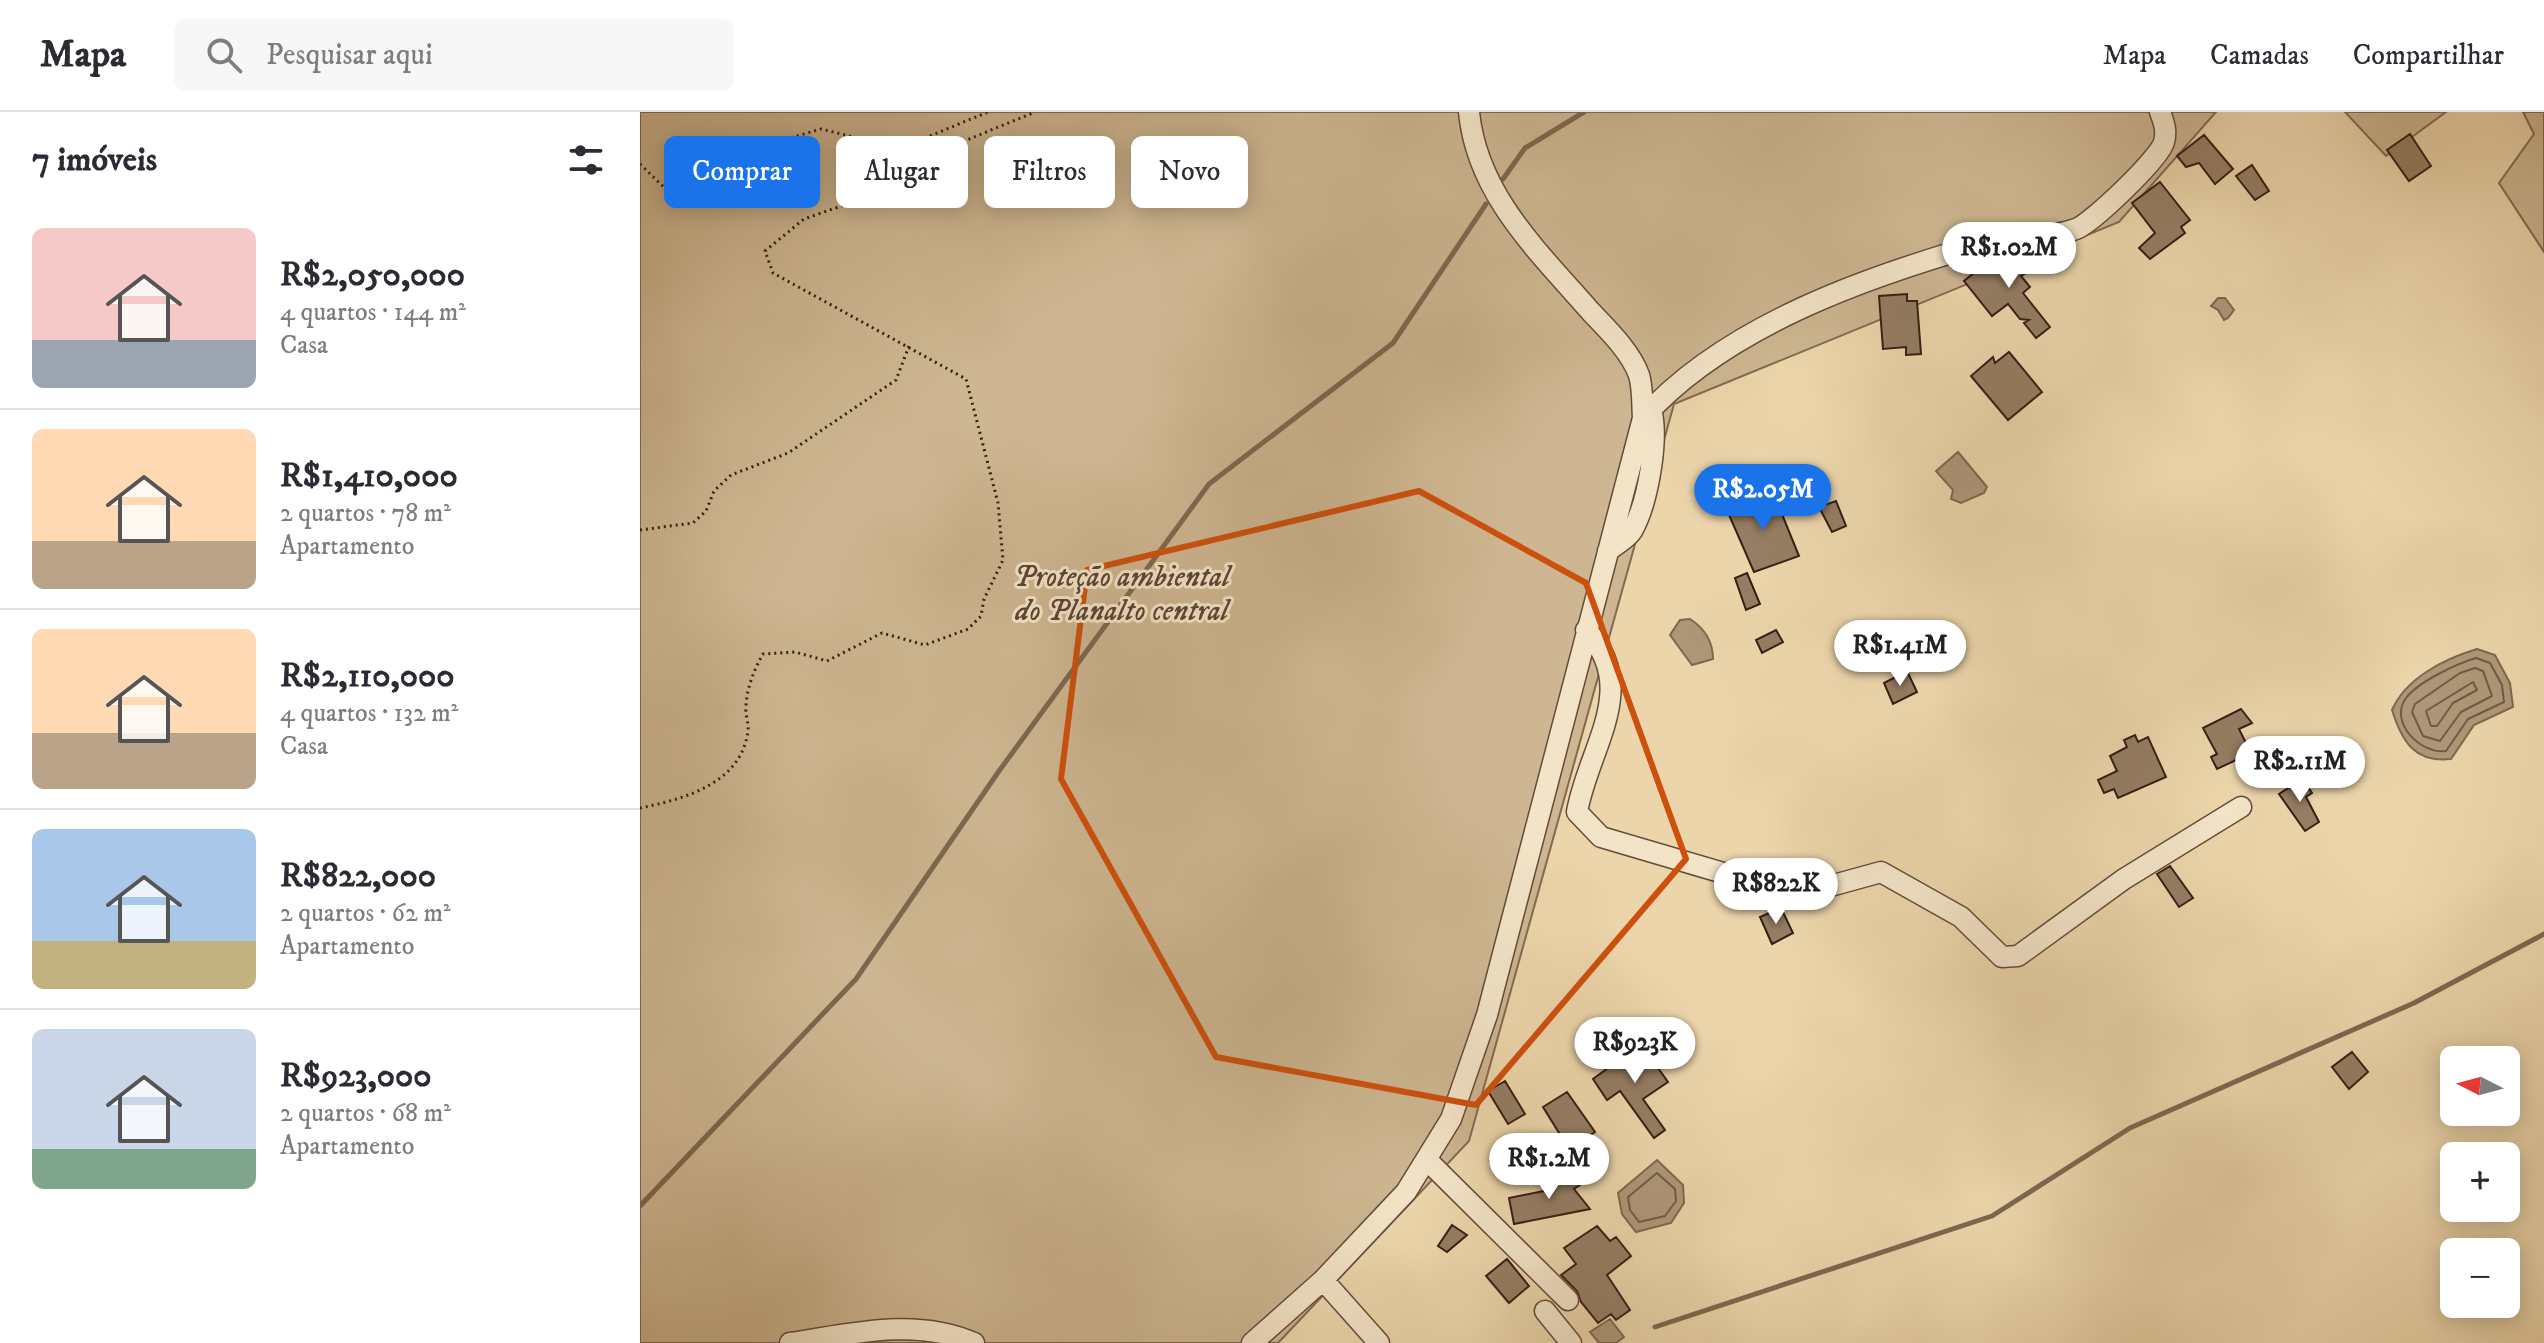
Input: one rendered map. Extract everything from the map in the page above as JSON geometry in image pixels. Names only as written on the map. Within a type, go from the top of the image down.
[{"type":"street","points":[[1252,1343],[1323,1280],[1406,1192],[1428,1161],[1451,1119],[1487,1015],[1586,630],[1647,414],[1640,377],[1624,348],[1551,266],[1489,187],[1478,162],[1469,112]]},
{"type":"street","points":[[1647,414],[1690,373],[1846,287],[1999,240],[2055,235],[2088,224],[2164,144],[2165,124],[2160,112]]},
{"type":"street","points":[[1586,630],[1608,660],[1612,681],[1605,722],[1577,812],[1589,828],[1601,837],[1788,892],[1823,888],[1881,872],[1961,917],[2002,957],[2018,956],[2124,879],[2241,807]]},
{"type":"street","points":[[1428,1161],[1568,1300]]},
{"type":"street","points":[[1323,1280],[1379,1343]]},
{"type":"street","points":[[1545,1311],[1571,1343]]},
{"type":"street","points":[[790,1343],[886,1329],[928,1329],[974,1343]]},
{"type":"path","points":[[640,164],[674,197],[697,187],[750,150],[821,129],[890,146],[908,145],[988,112]]},
{"type":"path","points":[[640,808],[697,793],[722,779],[745,746],[749,728],[747,697],[752,675],[763,654],[795,652],[827,661],[882,633],[925,645],[968,629],[981,616],[984,599],[1003,560],[998,503],[966,379],[773,273],[765,251],[804,219],[864,198],[962,142],[1035,112]]},
{"type":"path","points":[[640,530],[693,523],[706,511],[714,491],[731,475],[788,453],[896,380],[909,346]]},
{"type":"highlighted area","points":[[1419,491],[1586,583],[1686,859],[1476,1105],[1216,1057],[1061,779],[1087,570]]},
{"type":"green space","name":"Proteção ambiental do Planalto central","points":[[640,112],[2216,112],[2119,222],[1674,404],[1469,1141],[1278,1343],[640,1343]]},
{"type":"green space","points":[[2345,112],[2446,112],[2386,156]]},
{"type":"green space","points":[[2523,112],[2544,112],[2544,252],[2499,183],[2534,134]]},
{"type":"water","points":[[2218,298],[2225,298],[2234,310],[2224,320],[2218,310],[2211,306]]},
{"type":"water","points":[[1958,452],[1987,487],[1984,493],[1961,503],[1951,499],[1953,490],[1936,471]]},
{"type":"water","points":[[1690,619],[1707,636],[1713,659],[1692,665],[1670,635],[1680,620]]},
{"type":"water","points":[[2477,649],[2495,655],[2510,683],[2513,707],[2474,725],[2451,759],[2428,758],[2419,754],[2400,732],[2392,710],[2398,699],[2427,671]]},
{"type":"water","points":[[1657,1160],[1683,1185],[1684,1203],[1671,1223],[1636,1232],[1622,1214],[1618,1193]]},
{"type":"water","points":[[1610,1319],[1624,1337],[1616,1343],[1599,1343],[1590,1332]]},
{"type":"building","points":[[2410,134],[2431,166],[2409,181],[2387,150]]},
{"type":"building","points":[[2204,135],[2233,169],[2215,184],[2199,163],[2186,167],[2177,156]]},
{"type":"building","points":[[2252,165],[2269,191],[2255,200],[2236,176]]},
{"type":"building","points":[[2160,182],[2190,220],[2181,227],[2185,233],[2150,259],[2139,248],[2155,233],[2132,203]]},
{"type":"building","points":[[2026,250],[2037,267],[2021,276],[2030,287],[2023,293],[2050,327],[2036,338],[2024,323],[2029,320],[2020,319],[2008,304],[1992,316],[1964,281],[1980,268],[1984,273],[2019,251]]},
{"type":"building","points":[[1907,294],[1907,301],[1917,301],[1921,354],[1906,355],[1906,347],[1883,349],[1879,296]]},
{"type":"building","points":[[2009,352],[2042,392],[2008,420],[1971,376],[1993,357],[1995,363]]},
{"type":"building","points":[[1773,492],[1799,556],[1754,572],[1726,508]]},
{"type":"building","points":[[1836,501],[1846,526],[1832,532],[1819,507]]},
{"type":"building","points":[[1747,573],[1760,604],[1746,610],[1735,578]]},
{"type":"building","points":[[1776,630],[1783,642],[1762,653],[1756,640]]},
{"type":"building","points":[[1907,671],[1917,692],[1893,704],[1884,683]]},
{"type":"building","points":[[2241,709],[2252,723],[2239,729],[2251,753],[2217,769],[2211,757],[2217,754],[2203,728]]},
{"type":"building","points":[[2135,735],[2138,742],[2148,737],[2166,777],[2118,798],[2114,789],[2104,793],[2098,780],[2117,771],[2110,756],[2127,747],[2124,740]]},
{"type":"building","points":[[2302,779],[2312,793],[2306,797],[2319,822],[2305,831],[2279,794]]},
{"type":"building","points":[[2170,866],[2193,898],[2179,907],[2157,874]]},
{"type":"building","points":[[1781,908],[1793,933],[1772,944],[1760,917]]},
{"type":"building","points":[[1641,1044],[1668,1082],[1643,1099],[1665,1130],[1654,1138],[1620,1091],[1607,1100],[1593,1079]]},
{"type":"building","points":[[2352,1052],[2368,1072],[2349,1089],[2332,1067]]},
{"type":"building","points":[[1505,1081],[1525,1114],[1508,1124],[1488,1091]]},
{"type":"building","points":[[1567,1092],[1595,1132],[1569,1149],[1543,1107]]},
{"type":"building","points":[[1515,1142],[1526,1156],[1500,1174],[1490,1161]]},
{"type":"building","points":[[1571,1170],[1581,1184],[1574,1189],[1590,1209],[1514,1224],[1509,1198],[1544,1191]]},
{"type":"building","points":[[1452,1225],[1467,1235],[1447,1252],[1438,1246]]},
{"type":"building","points":[[1597,1226],[1610,1241],[1616,1237],[1631,1256],[1607,1275],[1630,1310],[1616,1320],[1611,1314],[1598,1323],[1581,1302],[1577,1291],[1561,1275],[1576,1264],[1564,1248]]},
{"type":"building","points":[[1507,1259],[1529,1286],[1509,1303],[1486,1276]]},
{"type":"waterway","points":[[1503,179],[1525,148],[1584,112]]},
{"type":"waterway","points":[[640,1206],[856,979],[999,771],[1209,484],[1393,343],[1486,204]]},
{"type":"waterway","points":[[1655,1327],[1992,1216],[2130,1128],[2414,1003],[2544,934]]}]
